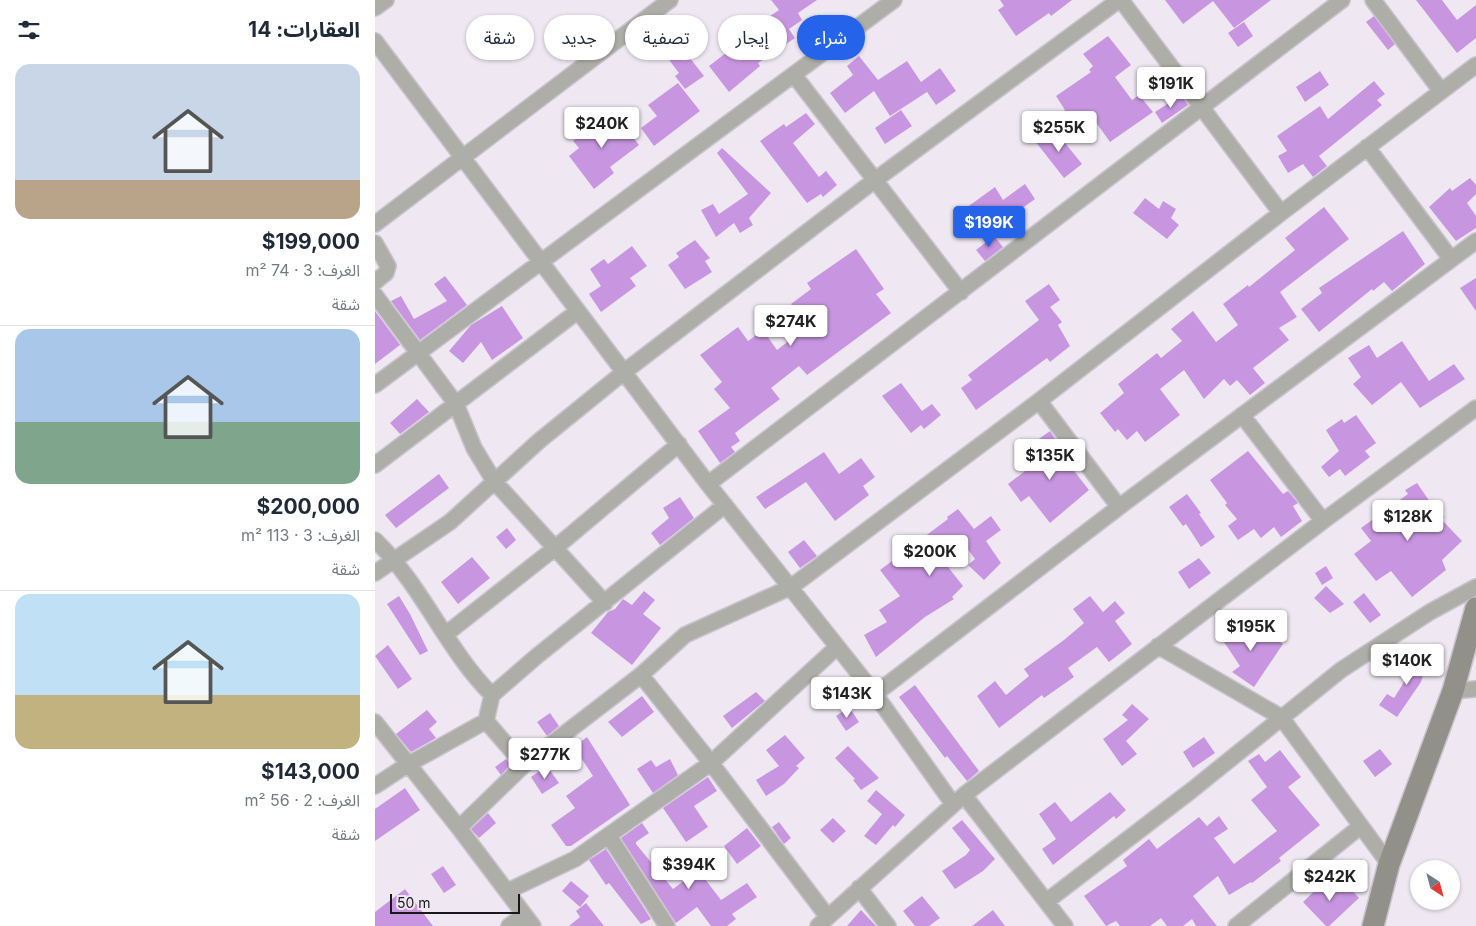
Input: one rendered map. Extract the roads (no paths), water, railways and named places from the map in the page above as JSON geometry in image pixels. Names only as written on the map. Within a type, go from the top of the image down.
[{"type":"street","points":[[375,8],[385,0]]},
{"type":"street","points":[[375,224],[670,0]]},
{"type":"street","points":[[375,385],[794,75],[877,5],[894,0]]},
{"type":"street","points":[[375,573],[394,558],[450,522],[539,440],[624,372],[875,180],[1120,0],[1281,213]]},
{"type":"street","points":[[708,484],[1342,0]]},
{"type":"street","points":[[1373,0],[1441,91]]},
{"type":"street","points":[[375,41],[708,484],[958,799],[1047,902],[1065,926]]},
{"type":"street","points":[[459,828],[524,765],[641,675],[685,636],[791,587],[1039,401],[1281,213],[1476,65]]},
{"type":"street","points":[[794,75],[961,292]]},
{"type":"street","points":[[1367,147],[1451,259]]},
{"type":"street","points":[[875,694],[1119,507],[1476,241]]},
{"type":"street","points":[[375,243],[388,266],[386,273],[375,282]]},
{"type":"street","points":[[375,295],[456,404],[474,448],[494,481],[605,603]]},
{"type":"street","points":[[375,465],[578,311]]},
{"type":"street","points":[[1039,401],[1119,507]]},
{"type":"street","points":[[641,675],[711,762],[822,921],[958,799],[1323,521],[1476,408]]},
{"type":"street","points":[[1242,415],[1323,521]]},
{"type":"street","points":[[446,634],[555,548],[679,444]]},
{"type":"street","points":[[375,786],[407,765],[486,721],[492,695],[537,656],[725,505]]},
{"type":"street","points":[[375,540],[394,558],[446,634],[454,650],[472,675],[492,695]]},
{"type":"street","points":[[1047,902],[1192,790],[1281,717],[1385,640],[1476,587]]},
{"type":"street","points":[[1373,926],[1389,864],[1469,688],[1476,608]]},
{"type":"street","points":[[1158,646],[1281,717],[1389,864]]},
{"type":"street","points":[[508,891],[575,859],[711,762],[837,647]]},
{"type":"street","points":[[486,721],[524,765]]},
{"type":"street","points":[[375,722],[529,920],[509,926]]},
{"type":"street","points":[[1236,926],[1361,826]]},
{"type":"street","points":[[609,836],[667,926]]},
{"type":"street","points":[[859,888],[888,926]]}]
